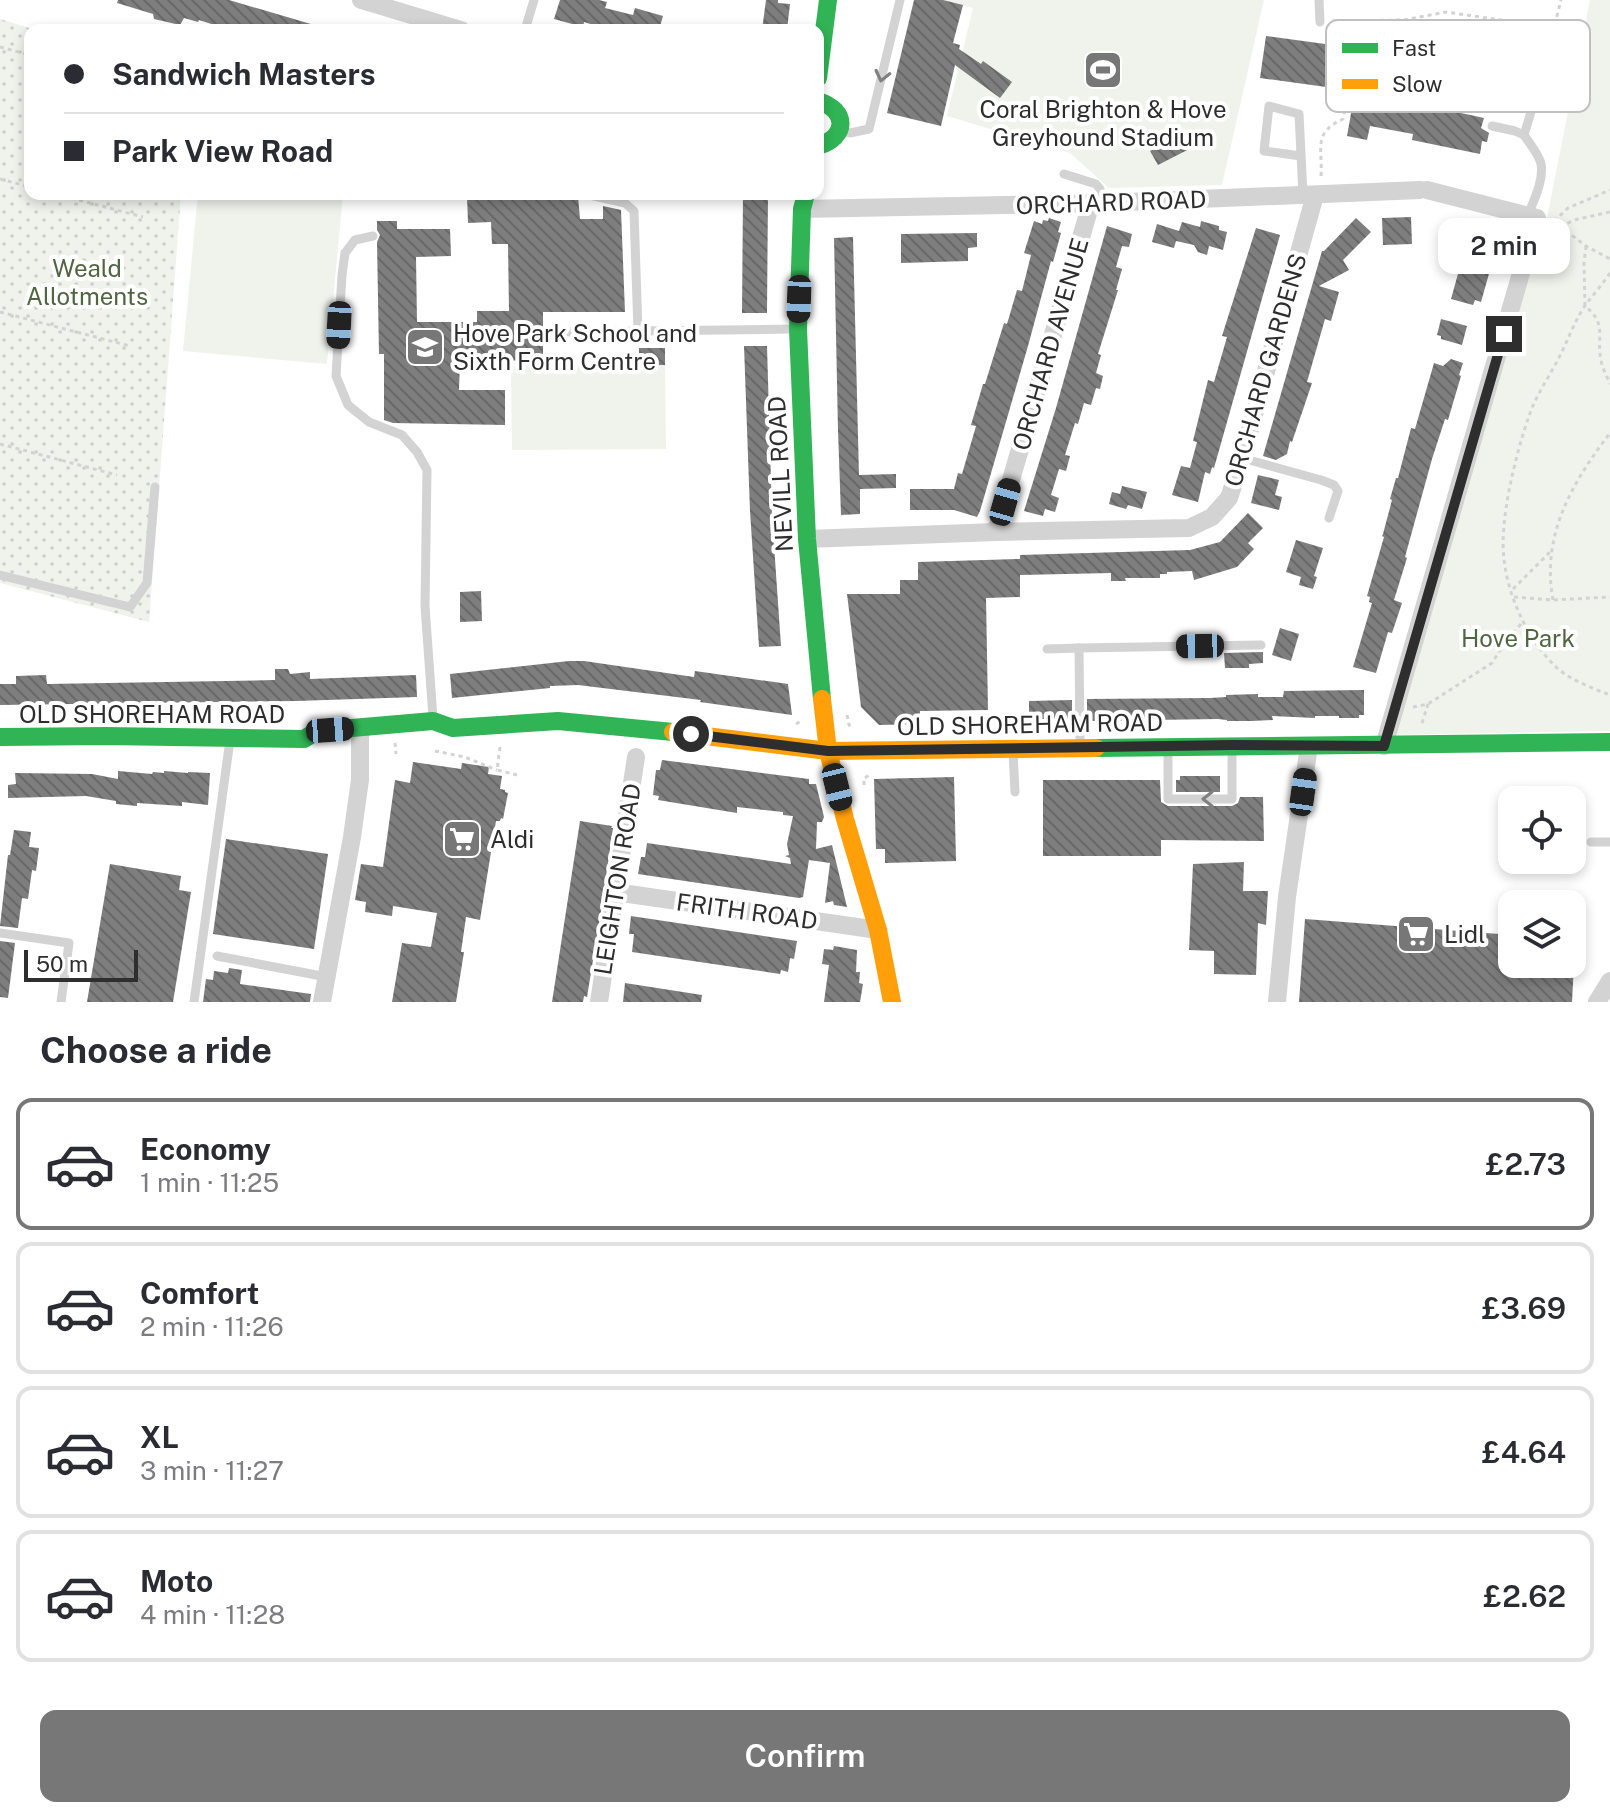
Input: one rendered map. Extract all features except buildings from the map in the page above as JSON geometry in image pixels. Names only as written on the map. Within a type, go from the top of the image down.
[{"type":"main road","points":[[824,31],[828,0]]},
{"type":"main road","points":[[824,102],[838,113],[841,122],[840,131],[830,143],[824,144]]},
{"type":"main road","name":"NEVILL ROAD","points":[[804,201],[798,329],[807,539],[828,751],[878,930],[892,1002]]},
{"type":"main road","name":"OLD SHOREHAM ROAD","points":[[354,741],[435,737],[453,728],[558,721],[828,751],[1610,742]]},
{"type":"main road","name":"OLD SHOREHAM ROAD","points":[[0,737],[132,736],[311,744],[317,731],[383,745]]},
{"type":"street","points":[[361,0],[441,24]]},
{"type":"street","name":"ORCHARD ROAD","points":[[804,201],[1096,203],[1424,190],[1540,218]]},
{"type":"street","name":"ORCHARD GARDENS","points":[[807,539],[1189,528],[1212,517],[1229,498],[1242,458],[1309,195]]},
{"type":"street","name":"ORCHARD AVENUE","points":[[996,532],[1096,203]]},
{"type":"street","points":[[1384,746],[1540,218]]},
{"type":"street","points":[[322,1002],[360,780],[354,741]]},
{"type":"street","points":[[1277,1002],[1287,897],[1309,746]]},
{"type":"street","name":"LEIGHTON ROAD","points":[[599,1002],[636,757]]},
{"type":"street","name":"FRITH ROAD","points":[[615,892],[878,930]]},
{"type":"street","points":[[1597,1002],[1610,981]]},
{"type":"lane","points":[[527,24],[534,0]]},
{"type":"lane","points":[[840,131],[850,133],[869,129],[900,0]]},
{"type":"lane","points":[[1319,0],[1320,22]]},
{"type":"lane","points":[[1301,156],[1264,151],[1269,106],[1299,114],[1301,156],[1309,195]]},
{"type":"lane","points":[[1524,135],[1531,112]]},
{"type":"lane","points":[[1492,126],[1524,135],[1541,163],[1538,190],[1540,218]]},
{"type":"lane","points":[[1064,174],[1096,184],[1100,189],[1096,203]]},
{"type":"lane","points":[[612,200],[625,203],[634,211],[638,331]]},
{"type":"lane","points":[[373,236],[355,240],[345,253],[336,376],[348,405],[369,422],[402,435],[427,470],[425,606],[435,737]]},
{"type":"lane","points":[[561,332],[798,329]]},
{"type":"lane","points":[[1242,458],[1334,485],[1338,491],[1329,518]]},
{"type":"lane","points":[[0,575],[130,607],[147,583],[155,487]]},
{"type":"lane","points":[[1047,649],[1261,645]]},
{"type":"lane","points":[[1079,648],[1080,748]]},
{"type":"lane","points":[[194,1002],[231,739]]},
{"type":"lane","points":[[1168,746],[1168,799],[1232,799],[1232,745]]},
{"type":"lane","points":[[1013,749],[1015,792]]},
{"type":"lane","points":[[1591,842],[1610,842]]},
{"type":"lane","points":[[0,933],[69,943],[61,1002]]},
{"type":"lane","points":[[217,956],[327,977]]},
{"type":"path","points":[[1556,20],[1561,0]]},
{"type":"path","points":[[1404,20],[1446,12],[1501,20]]},
{"type":"path","points":[[1320,22],[1326,22]]},
{"type":"path","points":[[0,47],[24,53]]},
{"type":"path","points":[[1309,195],[1322,174],[1322,138],[1325,131],[1343,119],[1344,112]]},
{"type":"path","points":[[0,179],[24,185]]},
{"type":"path","points":[[1540,218],[1610,190]]},
{"type":"path","points":[[79,200],[143,217]]},
{"type":"path","points":[[1560,226],[1610,212]]},
{"type":"path","points":[[1540,218],[1560,226],[1610,259]]},
{"type":"path","points":[[1585,306],[1586,246]]},
{"type":"path","points":[[1610,273],[1585,306],[1529,415],[1515,465],[1504,536],[1504,559],[1522,623],[1556,667],[1579,682],[1610,695]]},
{"type":"path","points":[[1585,306],[1594,313],[1601,329],[1600,358],[1610,384]]},
{"type":"path","points":[[0,312],[130,346]]},
{"type":"path","points":[[1553,600],[1550,552],[1564,504],[1610,433]]},
{"type":"path","points":[[0,444],[117,475]]},
{"type":"path","points":[[1512,590],[1550,552]]},
{"type":"path","points":[[1514,597],[1553,600],[1610,597]]},
{"type":"path","points":[[1394,712],[1428,704],[1492,663],[1522,623]]},
{"type":"path","points":[[796,724],[803,720]]},
{"type":"path","points":[[497,770],[502,724]]},
{"type":"path","points":[[435,737],[465,757],[517,775]]},
{"type":"path","points":[[864,785],[864,778],[870,775]]},
{"type":"green space","name":"Coral Brighton & Hove Greyhound Stadium","points":[[943,0],[1264,0],[1222,185],[1109,188],[1070,153],[947,116],[973,8]]},
{"type":"green space","name":"Hove Park","points":[[1590,0],[1610,0],[1610,731],[1393,735],[1548,213],[1568,112],[1590,112],[1590,20],[1586,20]]},
{"type":"green space","name":"Weald Allotments","points":[[0,19],[24,26],[24,200],[181,200],[149,622],[0,583]]},
{"type":"green space","points":[[197,200],[342,200],[327,364],[183,351]]},
{"type":"green space","points":[[665,365],[666,449],[512,450],[511,366]]},
{"type":"traffic: fast","points":[[824,31],[828,0]]},
{"type":"traffic: fast","points":[[824,103],[835,111],[840,124],[835,136],[824,144]]},
{"type":"traffic: fast","points":[[804,200],[798,329],[807,539],[822,699]]},
{"type":"traffic: fast","points":[[0,737],[304,739],[317,731],[433,721],[453,728],[558,721],[673,732]]},
{"type":"traffic: fast","points":[[1096,748],[1610,742]]},
{"type":"traffic: slow","points":[[822,699],[828,751],[878,930],[892,1002]]},
{"type":"traffic: slow","points":[[673,732],[828,751],[1096,748]]},
{"type":"place","name":"Coral Brighton & Hove Greyhound Stadium","points":[[1103,70]]},
{"type":"place","name":"Hove Park School and Sixth Form Centre","points":[[425,347]]},
{"type":"place","name":"Aldi","points":[[462,839]]},
{"type":"place","name":"Lidl","points":[[1416,934]]},
{"type":"route","points":[[691,734],[828,751],[1384,746],[1504,334]]}]
